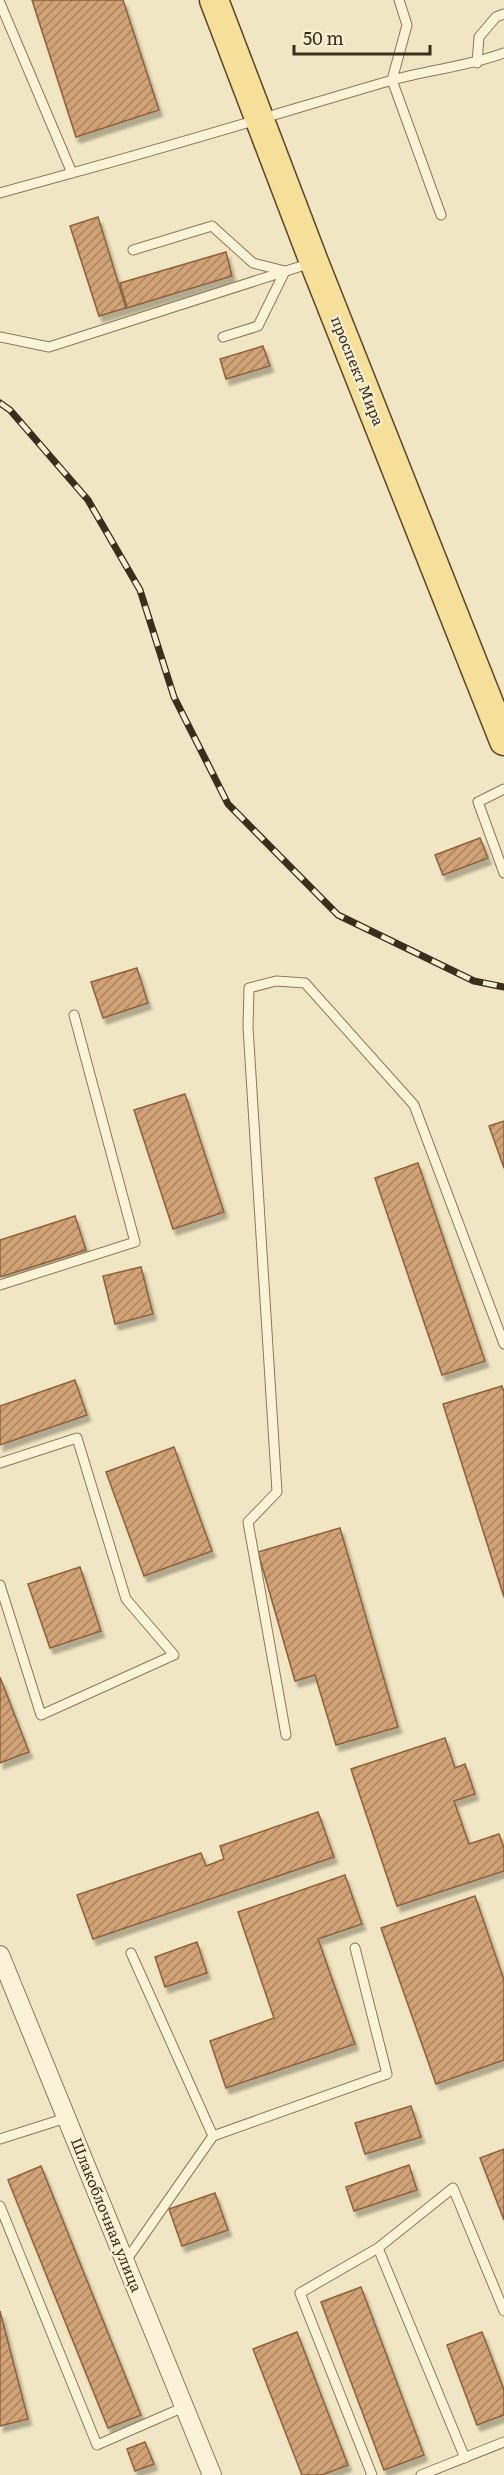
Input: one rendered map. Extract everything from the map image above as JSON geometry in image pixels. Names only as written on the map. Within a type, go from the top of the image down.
[{"type":"main road","name":"проспект Мира","points":[[214,0],[314,262],[504,741]]},
{"type":"street","name":"Шлакоблочная улица","points":[[0,1955],[212,2475]]},
{"type":"lane","points":[[399,0],[407,25],[392,80],[441,215]]},
{"type":"lane","points":[[0,3],[72,172]]},
{"type":"lane","points":[[477,63],[478,37],[496,17],[504,14]]},
{"type":"lane","points":[[0,193],[260,120],[392,80],[477,63],[504,53]]},
{"type":"lane","points":[[133,250],[212,225],[253,263],[285,271]]},
{"type":"lane","points":[[0,337],[49,347],[314,262]]},
{"type":"lane","points":[[223,337],[258,326],[285,271]]},
{"type":"lane","points":[[504,789],[478,802],[504,873]]},
{"type":"lane","points":[[286,1735],[248,1522],[277,1492],[248,1027],[249,988],[276,981],[305,983],[414,1105],[504,1344]]},
{"type":"lane","points":[[0,1285],[135,1242],[74,1015]]},
{"type":"lane","points":[[0,1463],[77,1438],[126,1599],[174,1655],[40,1714],[0,1585]]},
{"type":"lane","points":[[125,2262],[213,2136],[387,2074],[355,1948]]},
{"type":"lane","points":[[131,1953],[213,2136]]},
{"type":"lane","points":[[0,2139],[66,2118]]},
{"type":"lane","points":[[372,2475],[300,2293],[378,2248],[453,2188],[504,2311]]},
{"type":"lane","points":[[0,2205],[97,2445],[184,2407]]},
{"type":"lane","points":[[378,2248],[465,2458]]},
{"type":"lane","points":[[421,2475],[504,2442]]},
{"type":"building","points":[[32,0],[123,0],[159,110],[76,137]]},
{"type":"building","points":[[98,217],[126,308],[99,316],[70,226]]},
{"type":"building","points":[[226,252],[232,276],[127,308],[120,283]]},
{"type":"building","points":[[263,346],[270,366],[226,379],[220,359]]},
{"type":"building","points":[[480,838],[488,858],[443,875],[435,855]]},
{"type":"building","points":[[137,968],[148,1003],[103,1018],[91,982]]},
{"type":"building","points":[[185,1094],[224,1212],[173,1229],[134,1110]]},
{"type":"building","points":[[504,1121],[504,1168],[489,1126]]},
{"type":"building","points":[[418,1163],[485,1361],[442,1375],[375,1178]]},
{"type":"building","points":[[75,1216],[86,1250],[0,1277],[0,1240]]},
{"type":"building","points":[[141,1267],[153,1314],[115,1324],[103,1276]]},
{"type":"building","points":[[75,1380],[87,1415],[0,1445],[0,1406]]},
{"type":"building","points":[[502,1386],[504,1392],[504,1597],[443,1404]]},
{"type":"building","points":[[174,1447],[212,1551],[144,1576],[106,1472]]},
{"type":"building","points":[[340,1528],[398,1727],[336,1745],[315,1675],[295,1681],[258,1552]]},
{"type":"building","points":[[80,1567],[101,1631],[50,1648],[28,1584]]},
{"type":"building","points":[[0,1677],[29,1752],[0,1763]]},
{"type":"building","points":[[445,1738],[455,1768],[465,1764],[475,1794],[454,1801],[469,1844],[499,1834],[504,1848],[504,1871],[397,1906],[351,1769]]},
{"type":"building","points":[[318,1812],[334,1857],[93,1939],[77,1895],[201,1853],[206,1866],[224,1859],[220,1846]]},
{"type":"building","points":[[345,1875],[362,1924],[318,1939],[355,2044],[226,2088],[210,2041],[274,2018],[238,1912]]},
{"type":"building","points":[[475,1896],[504,1980],[504,2060],[436,2084],[381,1928]]},
{"type":"building","points":[[197,1942],[207,1973],[165,1987],[155,1957]]},
{"type":"building","points":[[411,2106],[421,2137],[365,2154],[355,2123]]},
{"type":"building","points":[[504,2149],[504,2220],[480,2158]]},
{"type":"building","points":[[409,2165],[417,2190],[354,2211],[346,2187]]},
{"type":"building","points":[[41,2166],[141,2415],[108,2428],[8,2180]]},
{"type":"building","points":[[215,2193],[228,2230],[182,2246],[169,2209]]},
{"type":"building","points":[[361,2287],[424,2455],[384,2470],[321,2302]]},
{"type":"building","points":[[0,2311],[28,2419],[0,2426]]},
{"type":"building","points":[[297,2332],[348,2465],[322,2475],[302,2475],[253,2349]]},
{"type":"building","points":[[482,2332],[504,2390],[504,2415],[477,2425],[447,2345]]},
{"type":"building","points":[[145,2442],[154,2464],[135,2471],[127,2449]]},
{"type":"railway","points":[[0,403],[10,410],[88,500],[140,590],[174,697],[228,804],[338,915],[474,981],[504,987]]}]
